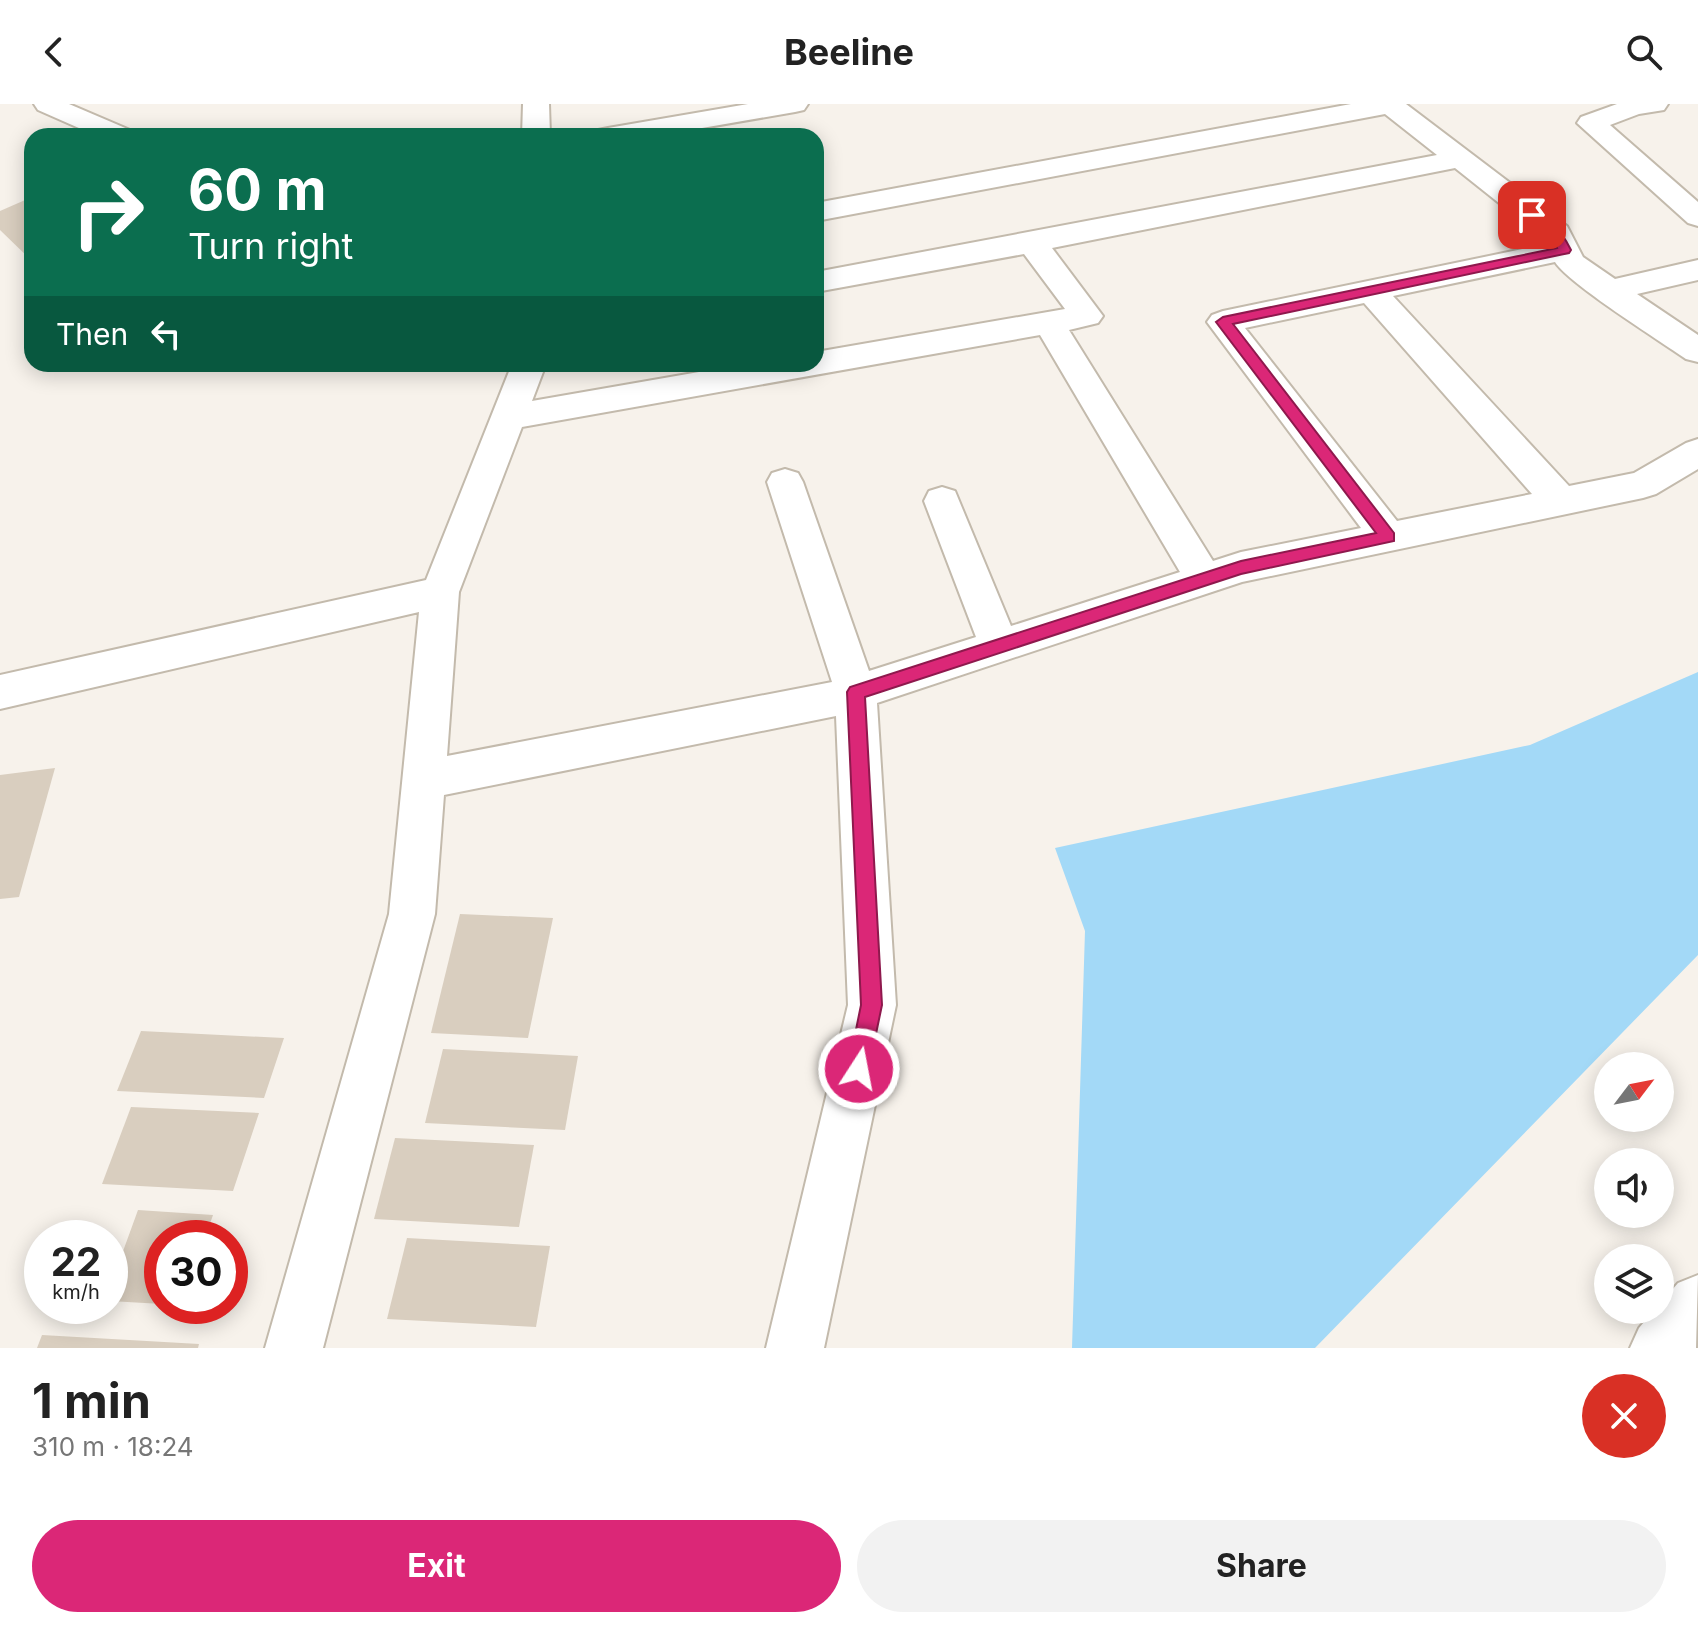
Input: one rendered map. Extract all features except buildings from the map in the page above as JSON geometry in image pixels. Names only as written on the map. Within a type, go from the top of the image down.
[{"type":"street","points":[[47,104],[102,128]]},
{"type":"street","points":[[536,104],[536,128]]},
{"type":"street","points":[[655,128],[795,104]]},
{"type":"street","points":[[824,210],[1389,104],[1556,233],[1571,263],[1698,351]]},
{"type":"street","points":[[1655,104],[1634,107],[1591,123],[1698,217]]},
{"type":"street","points":[[824,281],[1460,159]]},
{"type":"street","points":[[824,362],[1087,316],[1032,243]]},
{"type":"street","points":[[1388,537],[1223,322],[1565,250]]},
{"type":"street","points":[[1609,290],[1698,270]]},
{"type":"street","points":[[1371,291],[1561,502]]},
{"type":"street","points":[[1048,322],[1204,579]]},
{"type":"street","points":[[294,1348],[412,914],[440,592],[526,372]]},
{"type":"street","points":[[509,417],[767,372]]},
{"type":"street","points":[[424,780],[856,692],[1241,567],[1643,485],[1698,452]]},
{"type":"street","points":[[785,482],[856,692],[872,1005],[795,1348]]},
{"type":"street","points":[[942,501],[999,646]]},
{"type":"street","points":[[0,692],[440,592]]},
{"type":"street","points":[[1659,1348],[1698,1303]]},
{"type":"water","points":[[1698,672],[1698,955],[1603,1052],[1594,1052],[1594,1062],[1315,1348],[1072,1348],[1085,931],[1055,848],[1530,745]]},
{"type":"route","points":[[859,1069],[872,1005],[856,692],[1241,567],[1388,537],[1223,322],[1565,250],[1556,233],[1532,215]]}]
